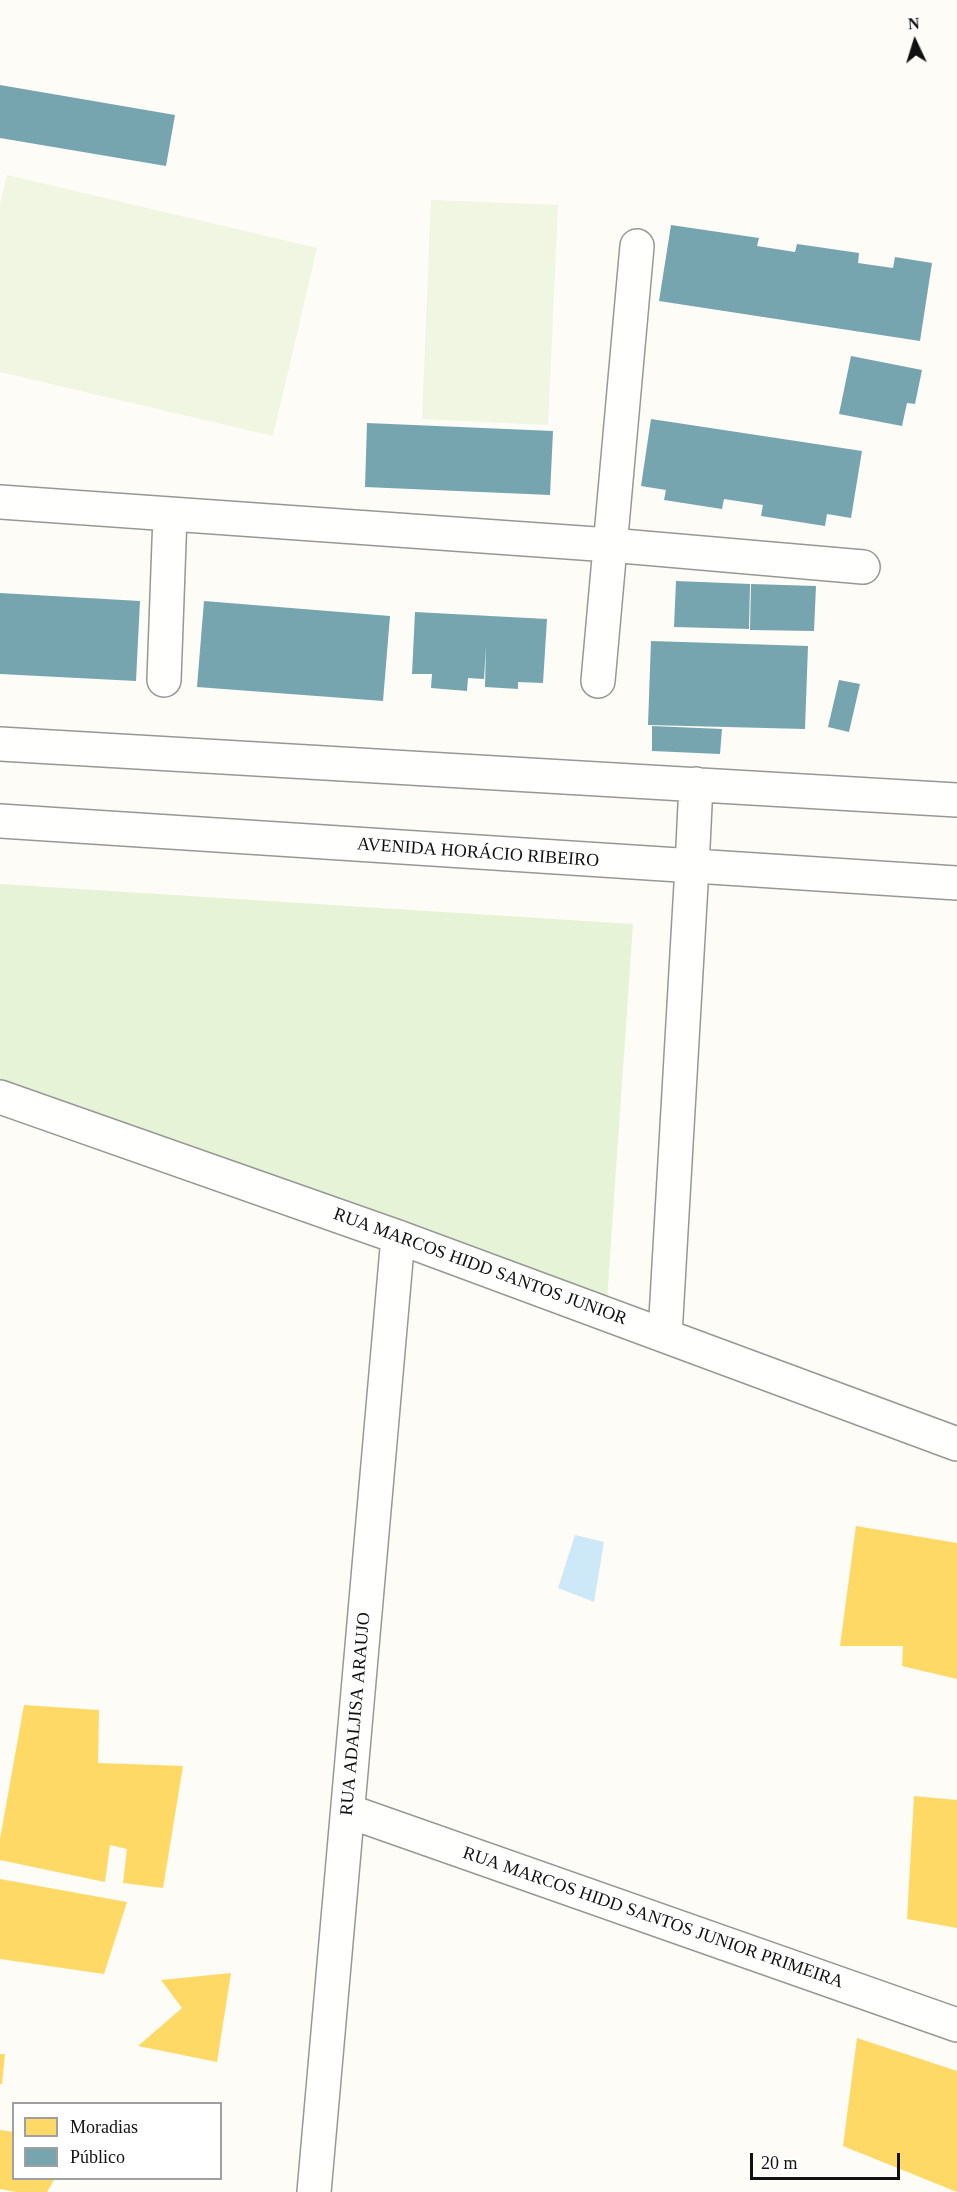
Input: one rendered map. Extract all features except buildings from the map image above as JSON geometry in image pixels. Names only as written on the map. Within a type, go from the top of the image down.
[{"type":"street","points":[[598,681],[637,246]]},
{"type":"street","points":[[0,502],[610,545],[863,567]]},
{"type":"street","points":[[164,680],[170,515]]},
{"type":"street","points":[[0,744],[957,800]]},
{"type":"street","points":[[665,1335],[696,784]]},
{"type":"street","name":"AVENIDA HORÁCIO RIBEIRO","points":[[0,821],[957,883]]},
{"type":"street","name":"RUA MARCOS HIDD SANTOS JUNIOR","points":[[0,1097],[398,1237],[957,1444]]},
{"type":"street","name":"RUA ADALJISA ARAUJO","points":[[314,2192],[398,1237]]},
{"type":"street","name":"RUA MARCOS HIDD SANTOS JUNIOR PRIMEIRA","points":[[348,1810],[957,2025]]},
{"type":"green space","points":[[7,175],[317,248],[273,436],[0,372],[0,204]]},
{"type":"green space","points":[[431,200],[558,205],[548,425],[422,419]]},
{"type":"green space","points":[[0,884],[633,924],[607,1300],[0,1081]]},
{"type":"water","points":[[575,1535],[604,1542],[594,1602],[558,1588]]}]
